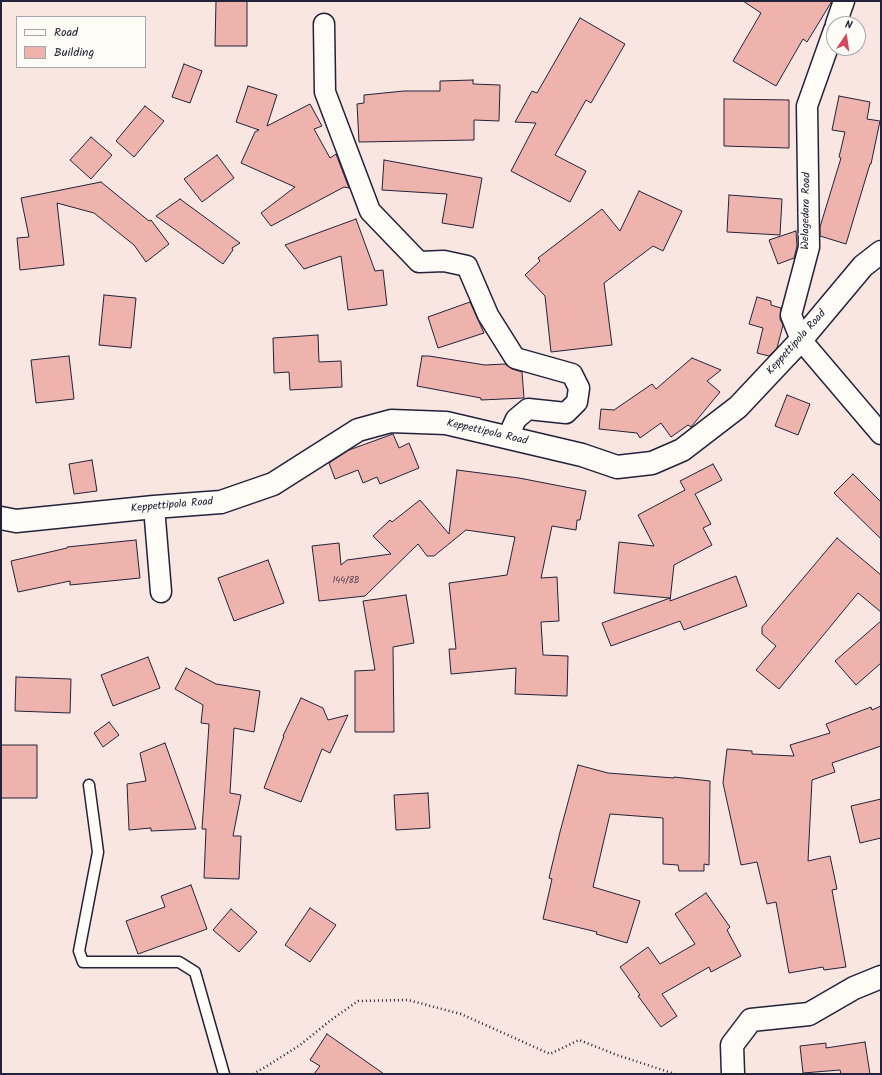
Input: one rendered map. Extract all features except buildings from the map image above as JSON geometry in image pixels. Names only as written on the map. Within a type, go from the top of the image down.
[{"type":"main road","name":"Keppettipola Road","points":[[1,518],[16,521],[154,507],[221,502],[273,484],[358,430],[391,421],[446,422],[582,455],[617,467],[652,463],[682,450],[738,407],[801,340],[863,266],[881,252]]},
{"type":"main road","points":[[733,1074],[732,1045],[751,1020],[809,1014],[854,988],[881,977]]},
{"type":"street","points":[[839,16],[844,1]]},
{"type":"street","points":[[324,24],[325,92],[370,211],[419,262],[444,261],[467,266],[488,315],[515,358],[572,374],[579,388],[577,402],[566,413],[528,409],[516,419],[508,438]]},
{"type":"street","name":"Welagedara Road","points":[[826,53],[807,106],[808,248],[791,315],[801,340],[881,434]]},
{"type":"street","points":[[154,507],[161,592]]},
{"type":"lane","points":[[89,785],[98,852],[79,951],[83,962],[179,962],[196,972],[224,1074]]},
{"type":"path","points":[[252,1074],[300,1045],[358,1001],[408,1000],[461,1014],[550,1054],[579,1040],[617,1055],[675,1074]]}]
